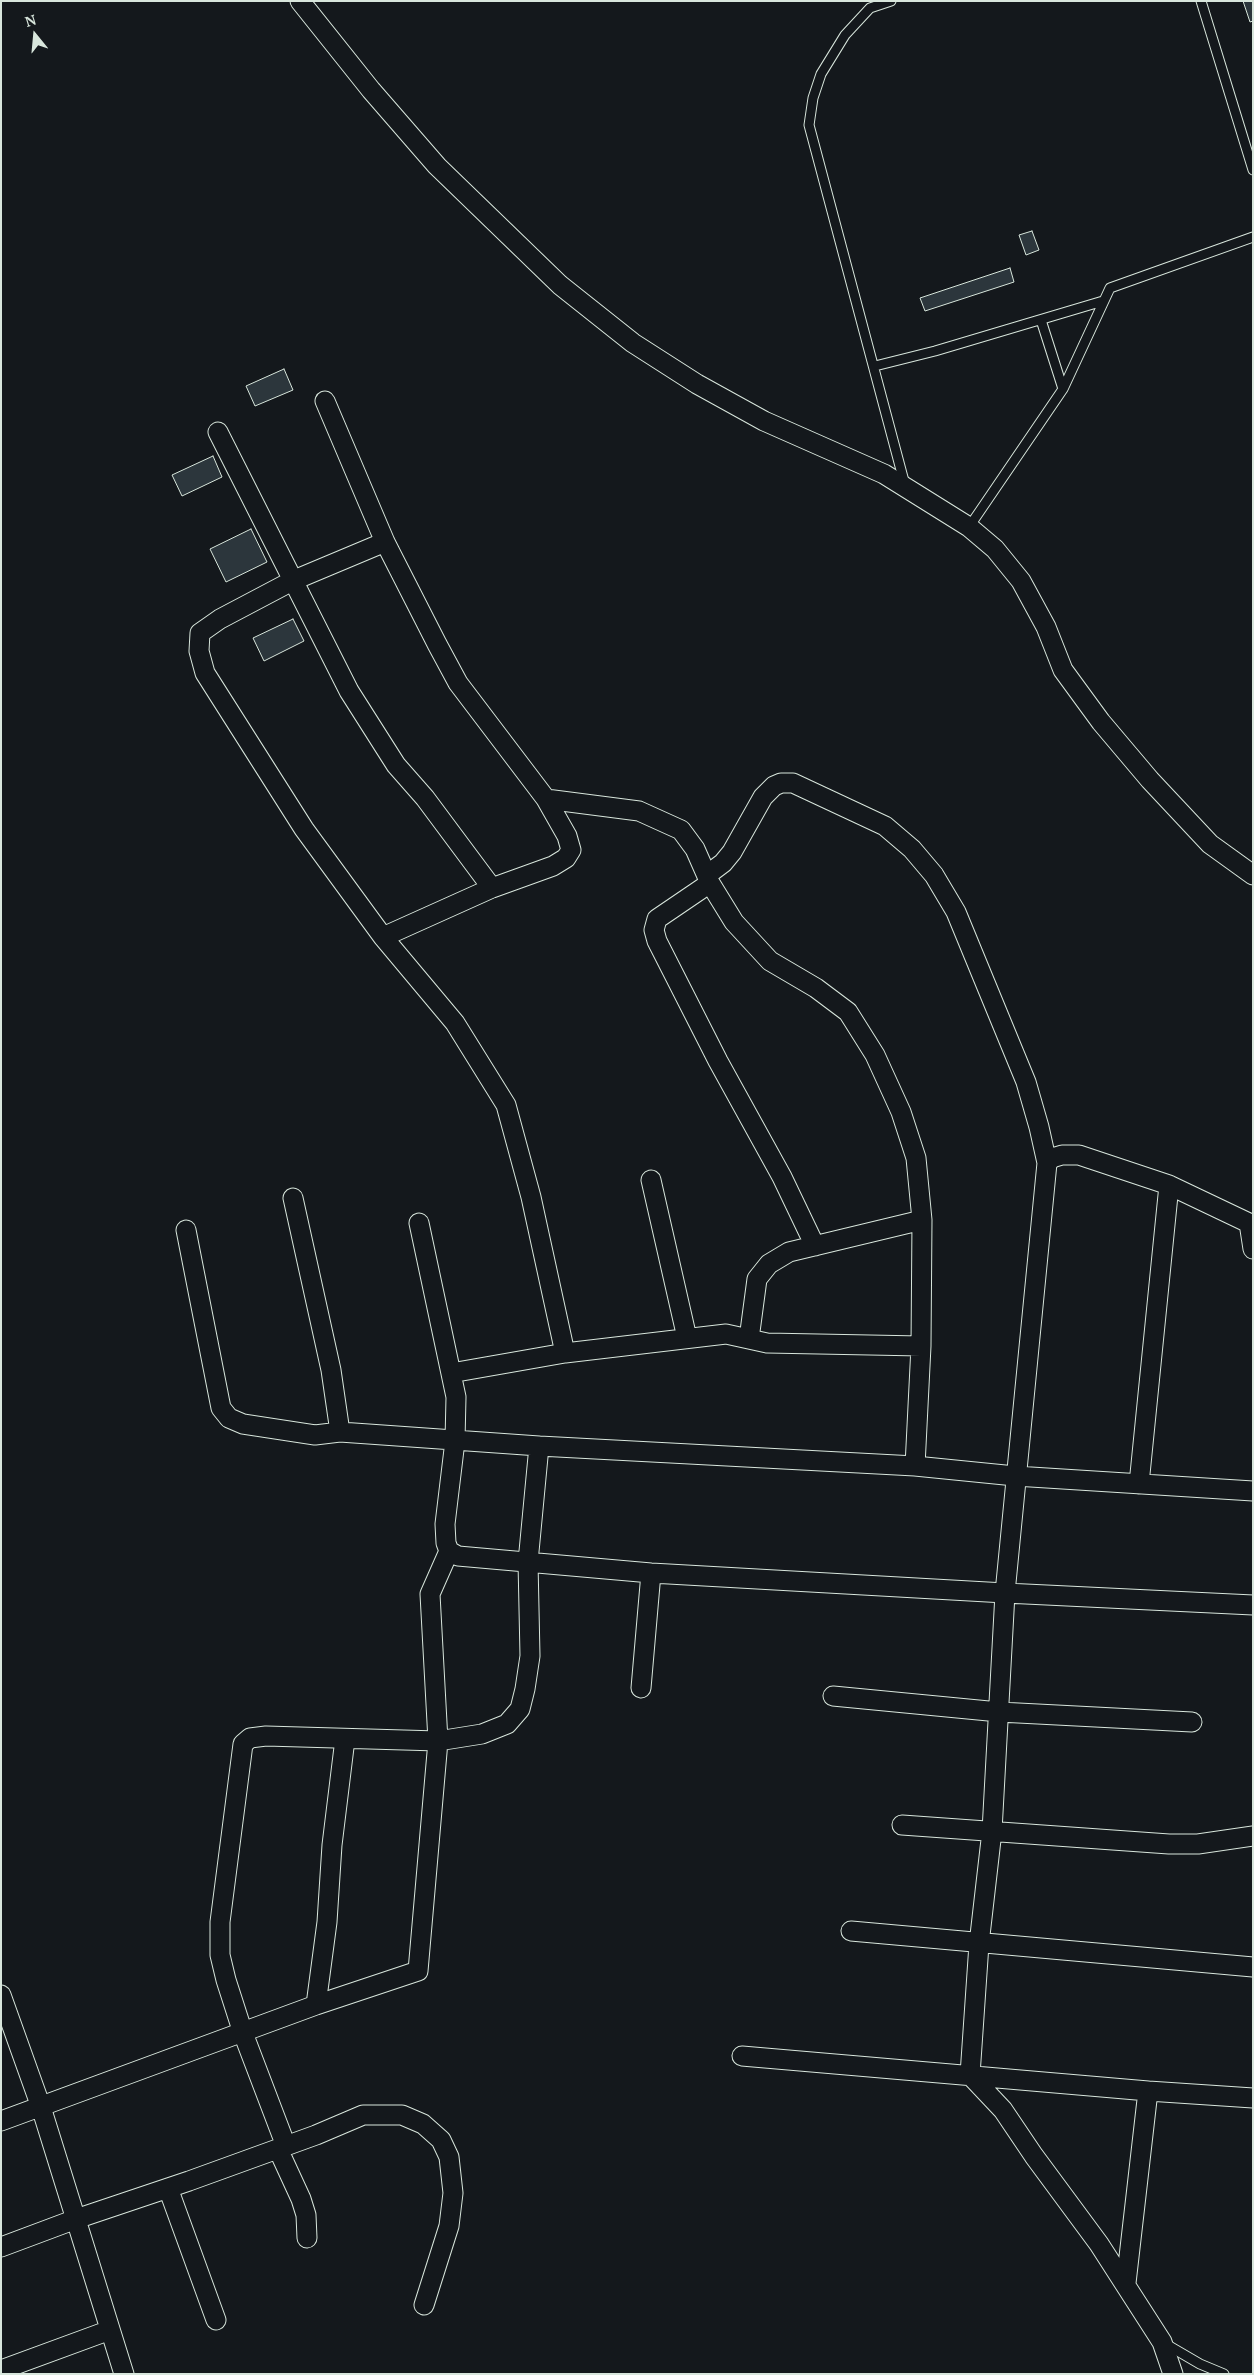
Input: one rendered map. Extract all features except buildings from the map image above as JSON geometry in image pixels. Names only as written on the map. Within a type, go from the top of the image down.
[{"type":"street","points":[[300,1],[371,90],[437,166],[560,285],[633,343],[697,384],[764,421],[884,474],[969,527],[995,549],[1021,581],[1046,627],[1063,670],[1101,722],[1150,780],[1210,844],[1253,875]]},
{"type":"street","points":[[325,401],[385,542],[458,683],[546,798],[566,836],[571,850],[566,858],[553,866],[492,888],[383,937]]},
{"type":"street","points":[[218,432],[292,581],[349,691],[371,728],[396,765],[424,798],[492,888]]},
{"type":"street","points":[[385,542],[292,581],[220,619],[200,633],[199,651],[205,673],[304,829],[383,937],[455,1023],[506,1105],[530,1197],[565,1353]]},
{"type":"street","points":[[815,1246],[782,1177],[718,1061],[657,941],[654,930],[656,920],[709,879],[723,863],[732,852],[763,797],[774,786],[781,783],[793,783],[886,826],[912,849],[934,875],[956,912],[1026,1082],[1040,1128],[1047,1163],[1005,1593],[992,1831],[979,1944],[970,2075],[1002,2110],[1126,2283],[1162,2342],[1173,2374]]},
{"type":"street","points":[[546,798],[639,811],[681,830],[695,849],[709,879],[734,922],[770,961],[816,988],[848,1012],[875,1055],[901,1112],[916,1158],[922,1220],[921,1346],[915,1466]]},
{"type":"street","points":[[1047,1163],[1052,1158],[1062,1155],[1079,1155],[1169,1185],[1251,1224],[1253,1250]]},
{"type":"street","points":[[651,1180],[687,1338]]},
{"type":"street","points":[[1139,1484],[1169,1185]]},
{"type":"street","points":[[293,1198],[331,1370],[340,1432]]},
{"type":"street","points":[[749,1339],[756,1279],[769,1264],[789,1252],[922,1220]]},
{"type":"street","points":[[419,1223],[456,1397],[455,1441],[445,1524],[446,1543],[449,1551],[458,1556],[651,1573],[1253,1605]]},
{"type":"street","points":[[186,1230],[221,1408],[229,1418],[243,1424],[315,1435],[340,1432],[539,1446],[915,1466],[1015,1476],[1253,1491]]},
{"type":"street","points":[[451,1373],[565,1353],[726,1334],[767,1343],[921,1346]]},
{"type":"street","points":[[307,2238],[306,2215],[302,2199],[243,2033],[220,1955],[220,1930],[243,1744],[250,1738],[266,1736],[438,1741],[482,1734],[507,1724],[520,1709],[530,1656],[528,1562],[539,1446]]},
{"type":"street","points":[[1,2121],[316,2005],[418,1971],[438,1741],[430,1594],[449,1551]]},
{"type":"street","points":[[642,1688],[651,1573]]},
{"type":"street","points":[[833,1696],[999,1712],[1192,1722]]},
{"type":"street","points":[[316,2005],[327,1922],[332,1845],[345,1739]]},
{"type":"street","points":[[902,1825],[1198,1844],[1253,1836]]},
{"type":"street","points":[[851,1931],[979,1944],[1253,1967]]},
{"type":"street","points":[[1,1994],[41,2107],[124,2374]]},
{"type":"street","points":[[742,2056],[1148,2091],[1253,2098]]},
{"type":"street","points":[[1126,2283],[1148,2091]]},
{"type":"street","points":[[1,2247],[282,2147],[363,2115],[402,2114],[423,2124],[441,2140],[449,2157],[452,2184],[449,2226],[424,2305]]},
{"type":"street","points":[[168,2188],[216,2320]]},
{"type":"street","points":[[1,2370],[110,2330]]},
{"type":"lane","points":[[891,1],[870,8],[845,35],[821,74],[813,98],[809,125],[905,486]]},
{"type":"lane","points":[[1201,1],[1253,170]]},
{"type":"lane","points":[[969,527],[1063,389],[1110,288],[1253,238]]},
{"type":"lane","points":[[874,366],[935,351],[1103,301]]},
{"type":"lane","points":[[1040,320],[1063,389]]},
{"type":"lane","points":[[1162,2342],[1200,2364],[1224,2374]]}]
